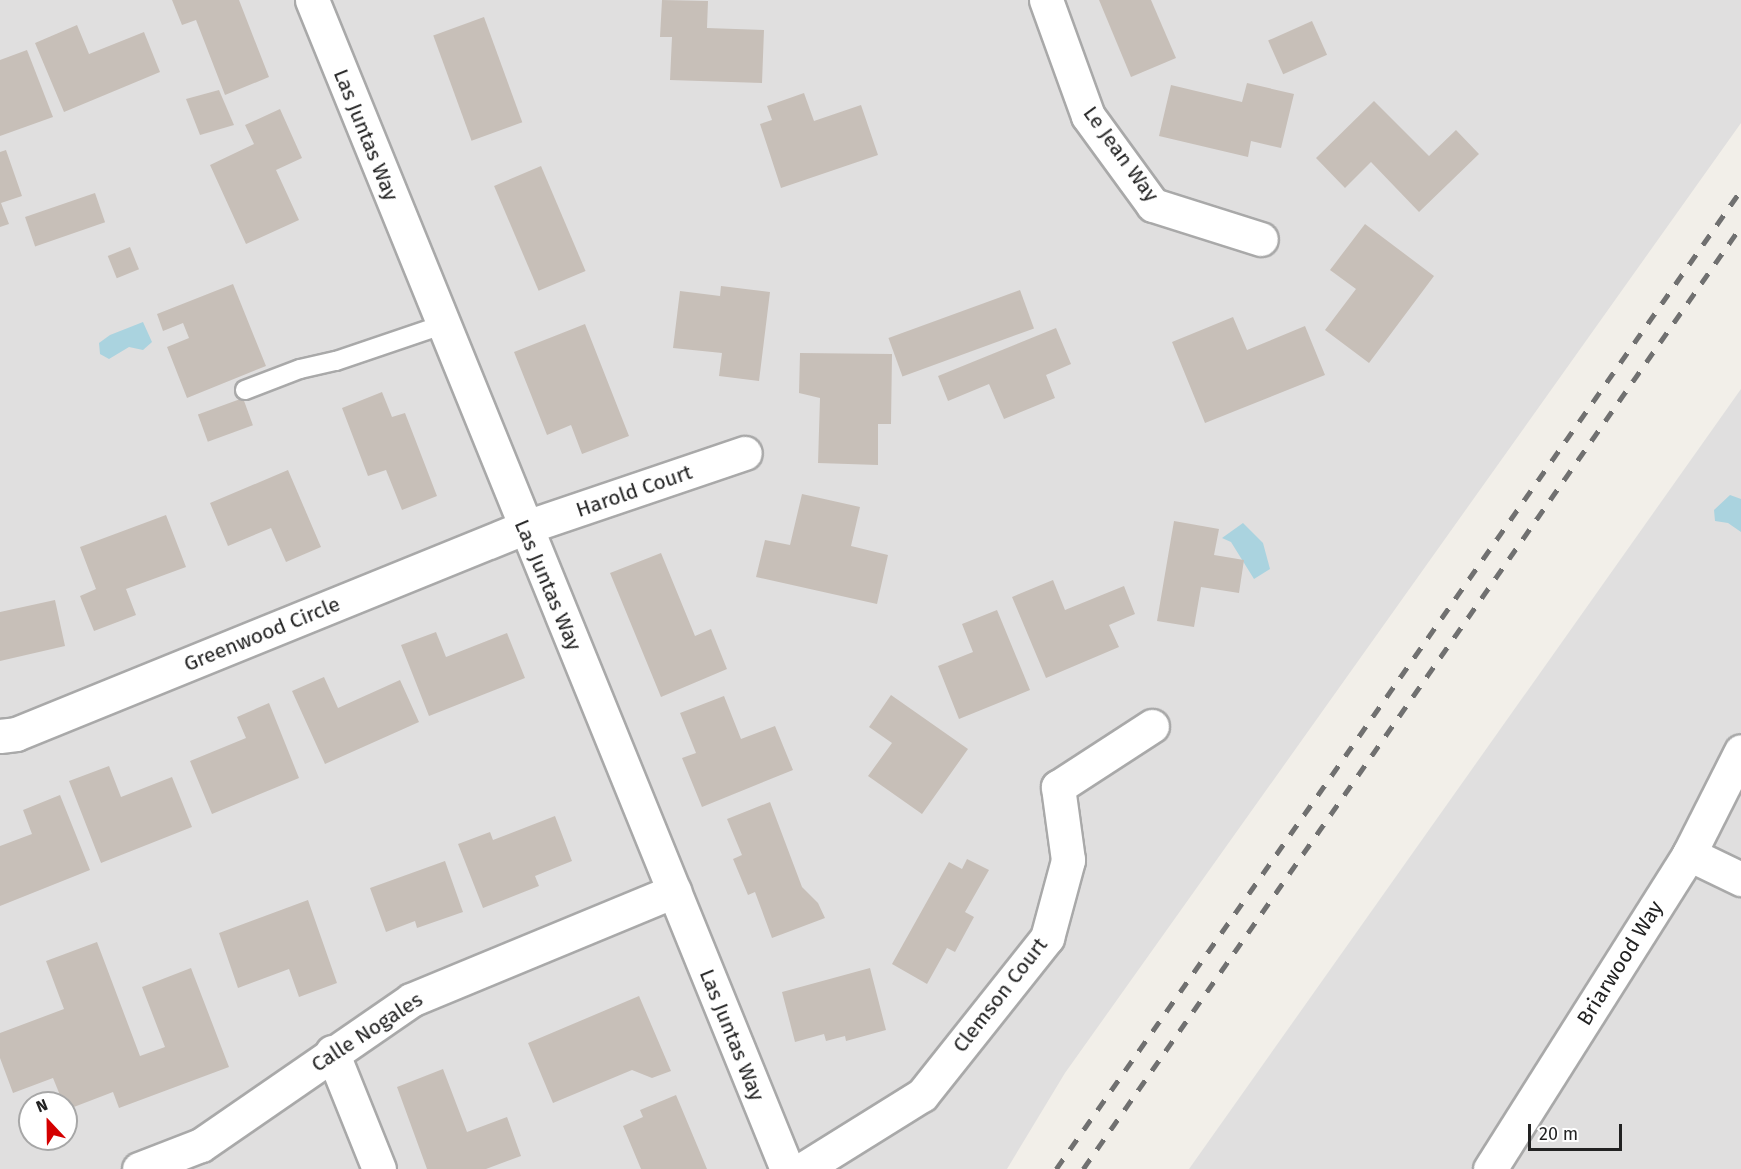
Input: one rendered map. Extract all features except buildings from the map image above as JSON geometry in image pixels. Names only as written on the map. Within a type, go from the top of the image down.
[{"type":"street","name":"Las Juntas Way","points":[[312,0],[523,528],[787,1169]]},
{"type":"street","name":"Le Jean Way","points":[[1046,0],[1088,116],[1153,205],[1261,239]]},
{"type":"street","name":"Harold Court","points":[[523,528],[745,453]]},
{"type":"street","name":"Greenwood Circle","points":[[0,736],[16,734],[523,528]]},
{"type":"street","name":"Clemson Court","points":[[803,1169],[922,1095],[1047,938],[1068,860],[1058,787],[1152,726]]},
{"type":"street","name":"Briarwood Way","points":[[1490,1169],[1689,854],[1741,751]]},
{"type":"street","points":[[1689,854],[1741,879]]},
{"type":"street","name":"Calle Nogales","points":[[139,1169],[201,1145],[411,999],[674,891]]},
{"type":"street","points":[[332,1052],[380,1169]]},
{"type":"lane","points":[[245,390],[300,369],[336,361],[442,325]]},
{"type":"shaded area","points":[[0,0],[1741,0],[1741,123],[1065,1073],[1007,1169],[0,1169]]},
{"type":"shaded area","points":[[1741,389],[1741,1169],[1189,1169]]},
{"type":"water","points":[[143,322],[152,342],[143,350],[129,347],[109,359],[100,354],[99,343],[110,335]]},
{"type":"water","points":[[1730,495],[1741,499],[1741,532],[1728,523],[1715,521],[1714,510]]},
{"type":"water","points":[[1243,523],[1263,543],[1270,569],[1254,579],[1231,542],[1222,538]]},
{"type":"railway","points":[[1056,1169],[1741,190]]},
{"type":"railway","points":[[1083,1169],[1741,226]]}]
